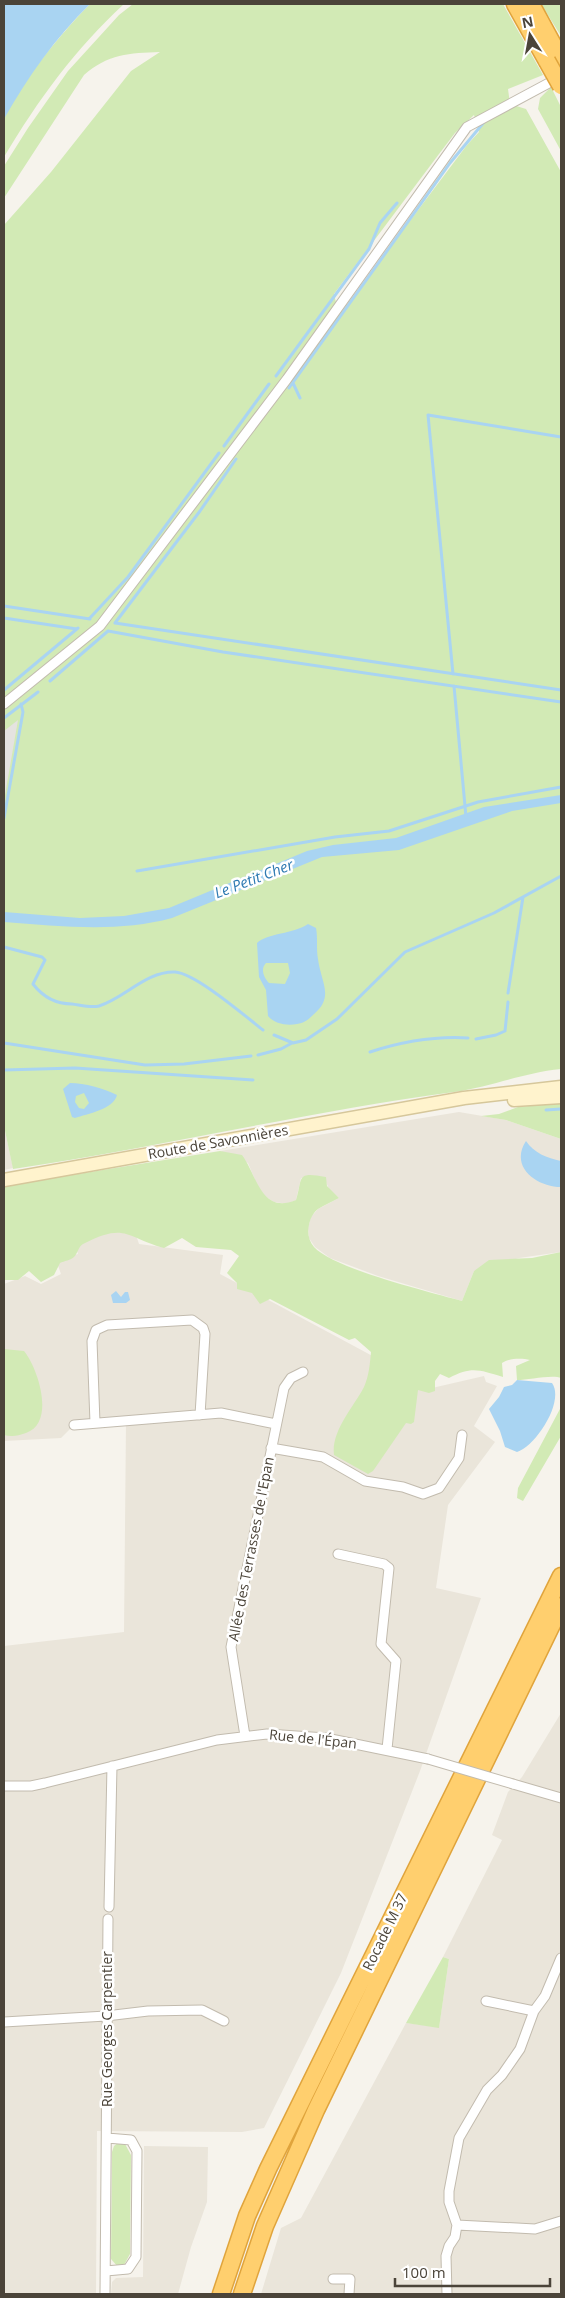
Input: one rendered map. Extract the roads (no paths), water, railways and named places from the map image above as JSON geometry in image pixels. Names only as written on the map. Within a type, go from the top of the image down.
[{"type":"highway","points":[[526,9],[556,58],[561,86]]},
{"type":"highway","name":"Rocade M 37","points":[[221,2294],[238,2239],[268,2169],[561,1576]]},
{"type":"highway","name":"Rocade M 37","points":[[242,2294],[265,2226],[316,2110],[561,1606]]},
{"type":"main road","name":"Route de Savonnières","points":[[4,1180],[487,1095],[561,1088]]},
{"type":"main road","name":"Route de Savonnières","points":[[432,1106],[561,1097]]},
{"type":"street","points":[[4,704],[100,626],[287,379],[467,127],[561,76]]},
{"type":"street","points":[[95,1423],[92,1341],[96,1330],[107,1325],[192,1320],[198,1323],[205,1334],[200,1414]]},
{"type":"street","name":"Allée des Terrasses de l'Epan","points":[[245,1736],[231,1647],[286,1383],[303,1372]]},
{"type":"street","points":[[74,1425],[221,1413],[276,1424]]},
{"type":"street","points":[[272,1448],[323,1457],[365,1481],[403,1487],[423,1494],[439,1488],[459,1458],[462,1435]]},
{"type":"street","points":[[338,1554],[384,1564],[389,1568],[381,1644],[396,1661],[387,1749]]},
{"type":"street","name":"Rue de l'Épan","points":[[4,1786],[31,1786],[217,1740],[267,1734],[326,1738],[387,1749],[561,1798]]},
{"type":"street","points":[[109,1907],[112,1766]]},
{"type":"street","name":"Rue Georges Carpentier","points":[[105,2294],[108,1919]]},
{"type":"street","points":[[447,2294],[446,2256],[449,2246],[455,2237],[457,2225],[450,2202],[449,2191],[459,2138],[486,2090],[502,2075],[520,2049],[534,2011],[546,1996],[561,1958]]},
{"type":"street","points":[[486,2001],[534,2011]]},
{"type":"street","points":[[4,2022],[106,2016],[148,2011],[202,2010],[224,2021]]},
{"type":"street","points":[[106,2138],[131,2140],[137,2151],[136,2257],[128,2269],[106,2271]]},
{"type":"street","points":[[457,2225],[536,2229],[561,2221]]},
{"type":"street","points":[[332,2278],[350,2279],[349,2294]]},
{"type":"water","points":[[4,4],[90,4],[65,30],[43,58],[22,88],[4,119]]},
{"type":"water","name":"Le Petit Cher","points":[[561,795],[561,803],[512,811],[399,850],[322,857],[172,918],[151,923],[130,926],[88,927],[4,922],[4,912],[80,918],[124,916],[169,908],[307,851],[333,845],[396,838],[484,807]]},
{"type":"water","points":[[308,924],[316,928],[317,955],[325,996],[320,1008],[306,1021],[293,1025],[281,1024],[268,1016],[266,990],[259,977],[257,943],[267,937]],"holes":[[[266,963],[288,963],[290,973],[285,984],[269,983],[263,973],[264,965]]]},
{"type":"water","points":[[70,1083],[76,1083],[94,1086],[117,1095],[115,1100],[106,1107],[75,1118],[72,1117],[63,1089]],"holes":[[[84,1093],[89,1103],[84,1109],[79,1108],[75,1102],[76,1096]]]},
{"type":"water","points":[[526,1141],[541,1154],[561,1161],[561,1187],[543,1183],[528,1174],[523,1167],[521,1159]]},
{"type":"water","points":[[116,1291],[121,1297],[125,1292],[128,1292],[130,1300],[126,1303],[113,1303],[111,1295]]},
{"type":"water","points":[[517,1380],[552,1383],[555,1391],[555,1401],[552,1411],[540,1432],[524,1448],[517,1452],[505,1447],[500,1431],[489,1409],[499,1397],[504,1387],[512,1385]]},
{"type":"waterway","points":[[289,388],[450,163],[485,121]]},
{"type":"waterway","points":[[276,376],[369,249],[380,223],[397,203]]},
{"type":"waterway","points":[[293,383],[300,398]]},
{"type":"waterway","points":[[224,446],[269,384]]},
{"type":"waterway","points":[[453,674],[428,415],[561,437]]},
{"type":"waterway","points":[[89,619],[128,577],[219,453]]},
{"type":"waterway","points":[[115,623],[200,511],[236,459]]},
{"type":"waterway","points":[[4,606],[90,619]]},
{"type":"waterway","points":[[4,618],[77,629]]},
{"type":"waterway","points":[[115,623],[561,690]]},
{"type":"waterway","points":[[4,690],[78,628]]},
{"type":"waterway","points":[[108,631],[223,652],[561,702]]},
{"type":"waterway","points":[[50,681],[108,631]]},
{"type":"waterway","points":[[454,686],[466,817]]},
{"type":"waterway","points":[[4,718],[38,692]]},
{"type":"waterway","points":[[4,818],[23,712],[21,704]]},
{"type":"waterway","points":[[137,871],[335,837],[389,831],[478,802],[561,787]]},
{"type":"waterway","points":[[274,1035],[293,1043],[306,1040],[337,1019],[405,952],[494,913],[561,876]]},
{"type":"waterway","points":[[508,993],[523,897]]},
{"type":"waterway","points":[[4,947],[42,957],[45,960],[33,984],[41,993],[56,1001],[66,1004],[99,1006],[118,997],[145,980],[164,973],[175,972],[184,974],[207,987],[263,1030]]},
{"type":"waterway","points":[[476,1039],[505,1031],[508,1002]]},
{"type":"waterway","points":[[370,1052],[418,1040],[468,1038]]},
{"type":"waterway","points":[[4,1043],[145,1065],[184,1064],[251,1056]]},
{"type":"waterway","points":[[258,1055],[281,1049],[292,1043]]},
{"type":"waterway","points":[[4,1070],[75,1068],[253,1080]]},
{"type":"waterway","points":[[546,1110],[561,1109]]}]
